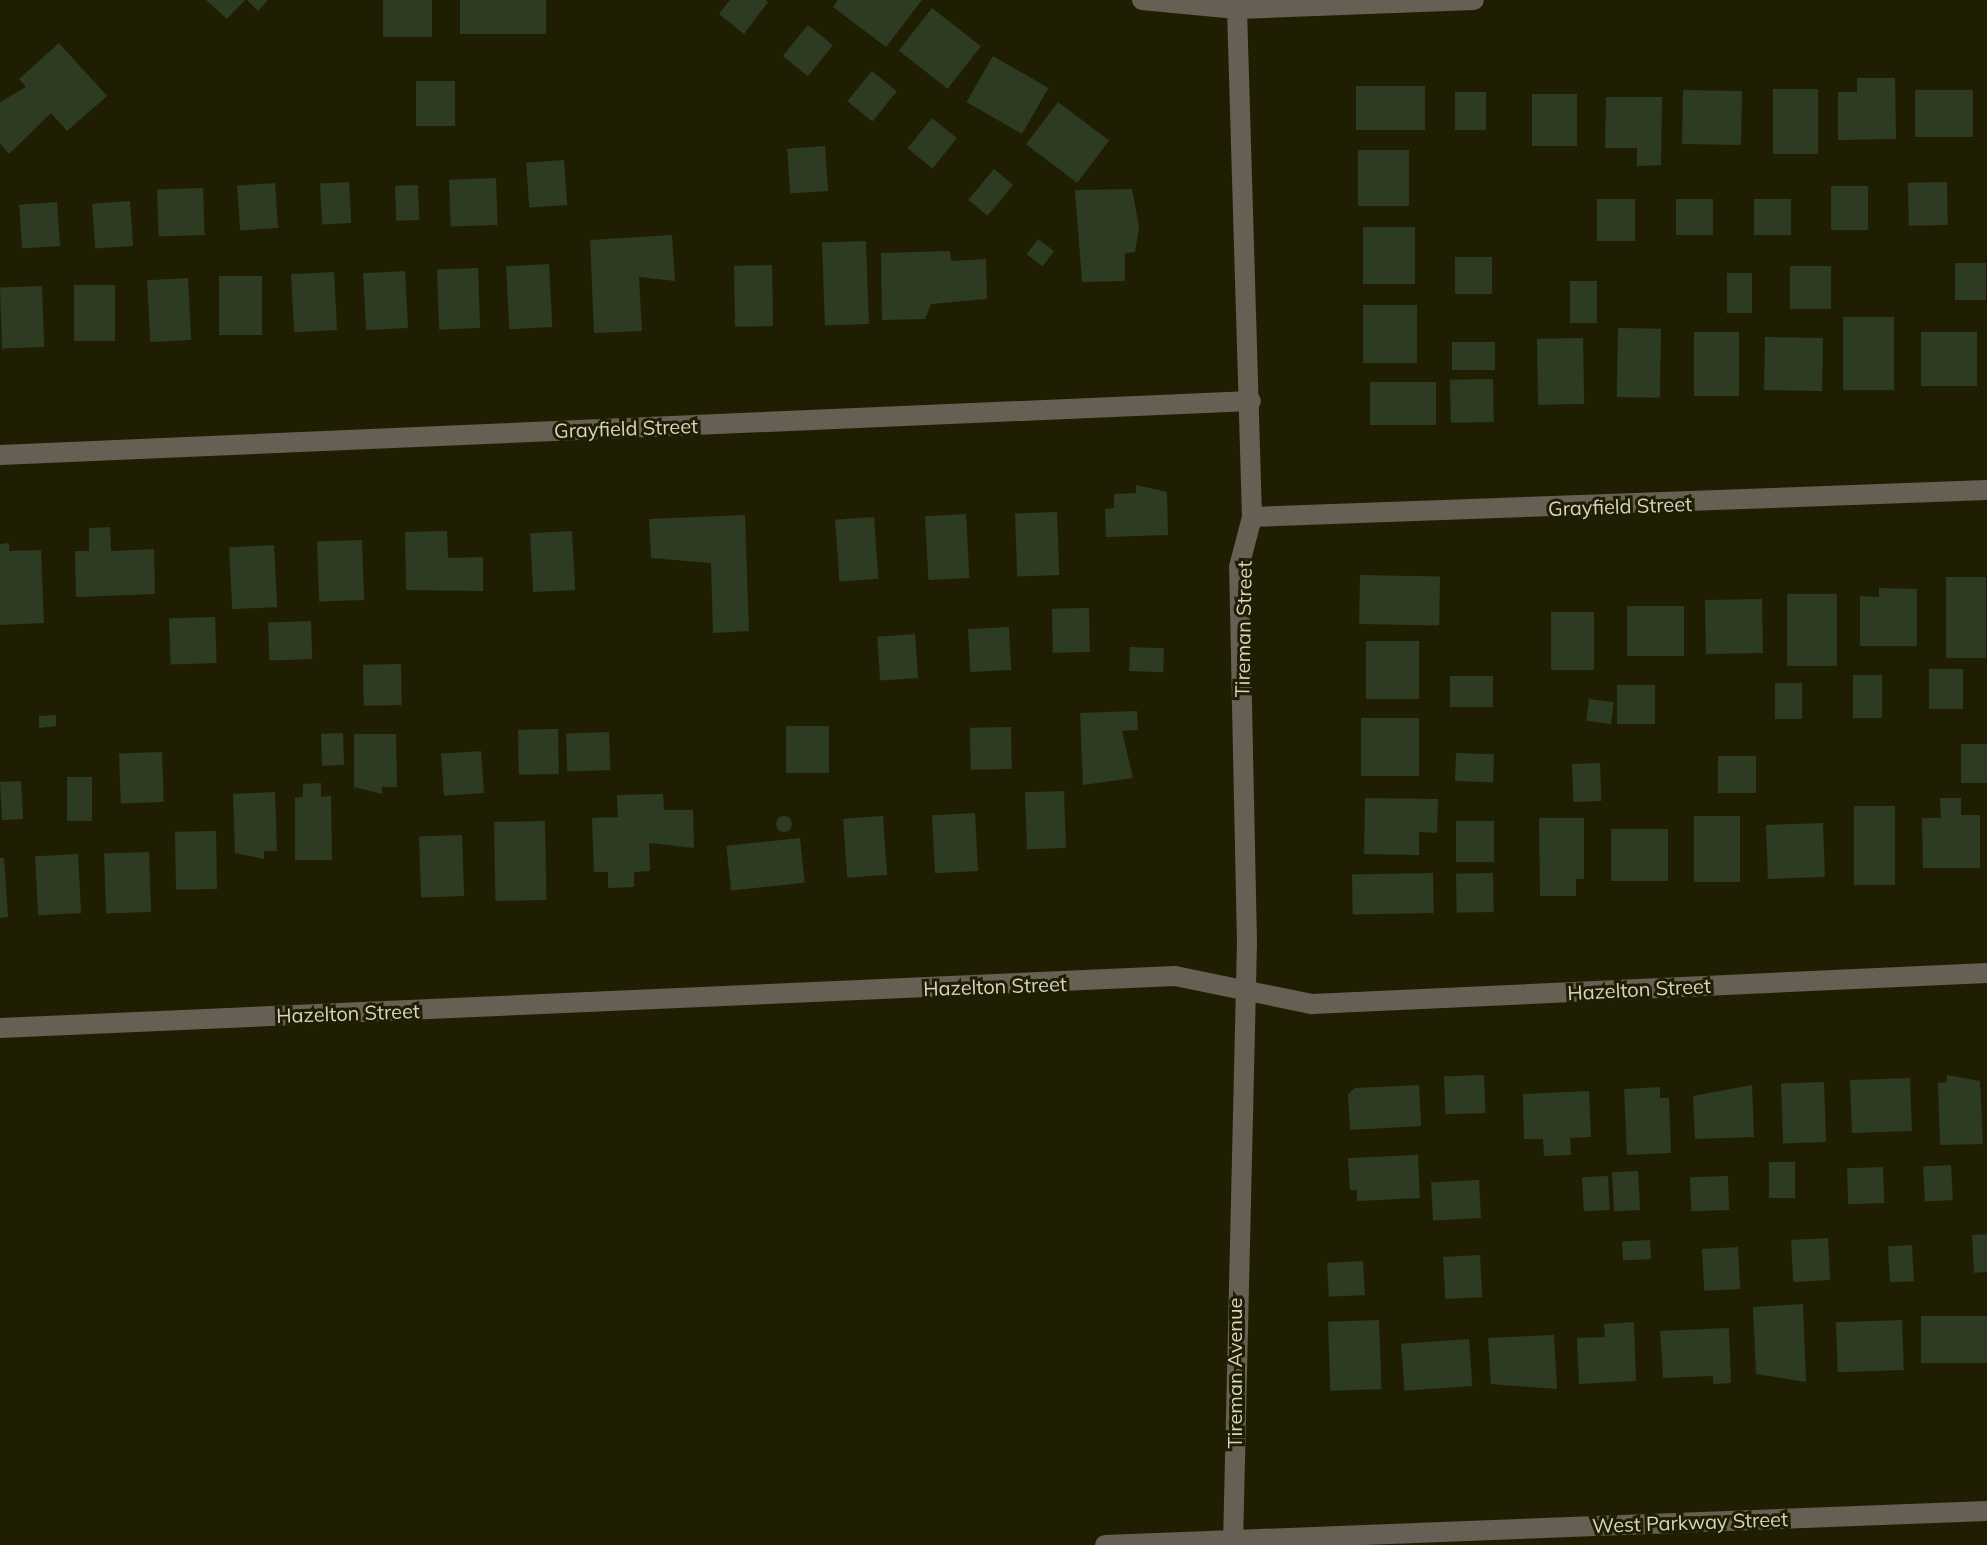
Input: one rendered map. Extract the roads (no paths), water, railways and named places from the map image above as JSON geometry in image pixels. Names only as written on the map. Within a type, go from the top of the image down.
[{"type":"street","points":[[1142,0],[1237,9],[1474,0]]},
{"type":"street","name":"Tireman Street","points":[[1235,1201],[1246,990],[1239,567],[1252,517],[1251,401],[1237,9]]},
{"type":"street","name":"Grayfield Street","points":[[0,455],[1251,401]]},
{"type":"street","name":"Grayfield Street","points":[[1252,517],[1987,490]]},
{"type":"street","name":"Hazelton Street","points":[[0,1028],[1175,976],[1312,1004],[1987,973]]},
{"type":"street","name":"Tireman Avenue","points":[[1232,1542],[1235,1201]]},
{"type":"street","name":"West Parkway Street","points":[[1105,1545],[1987,1511]]}]
